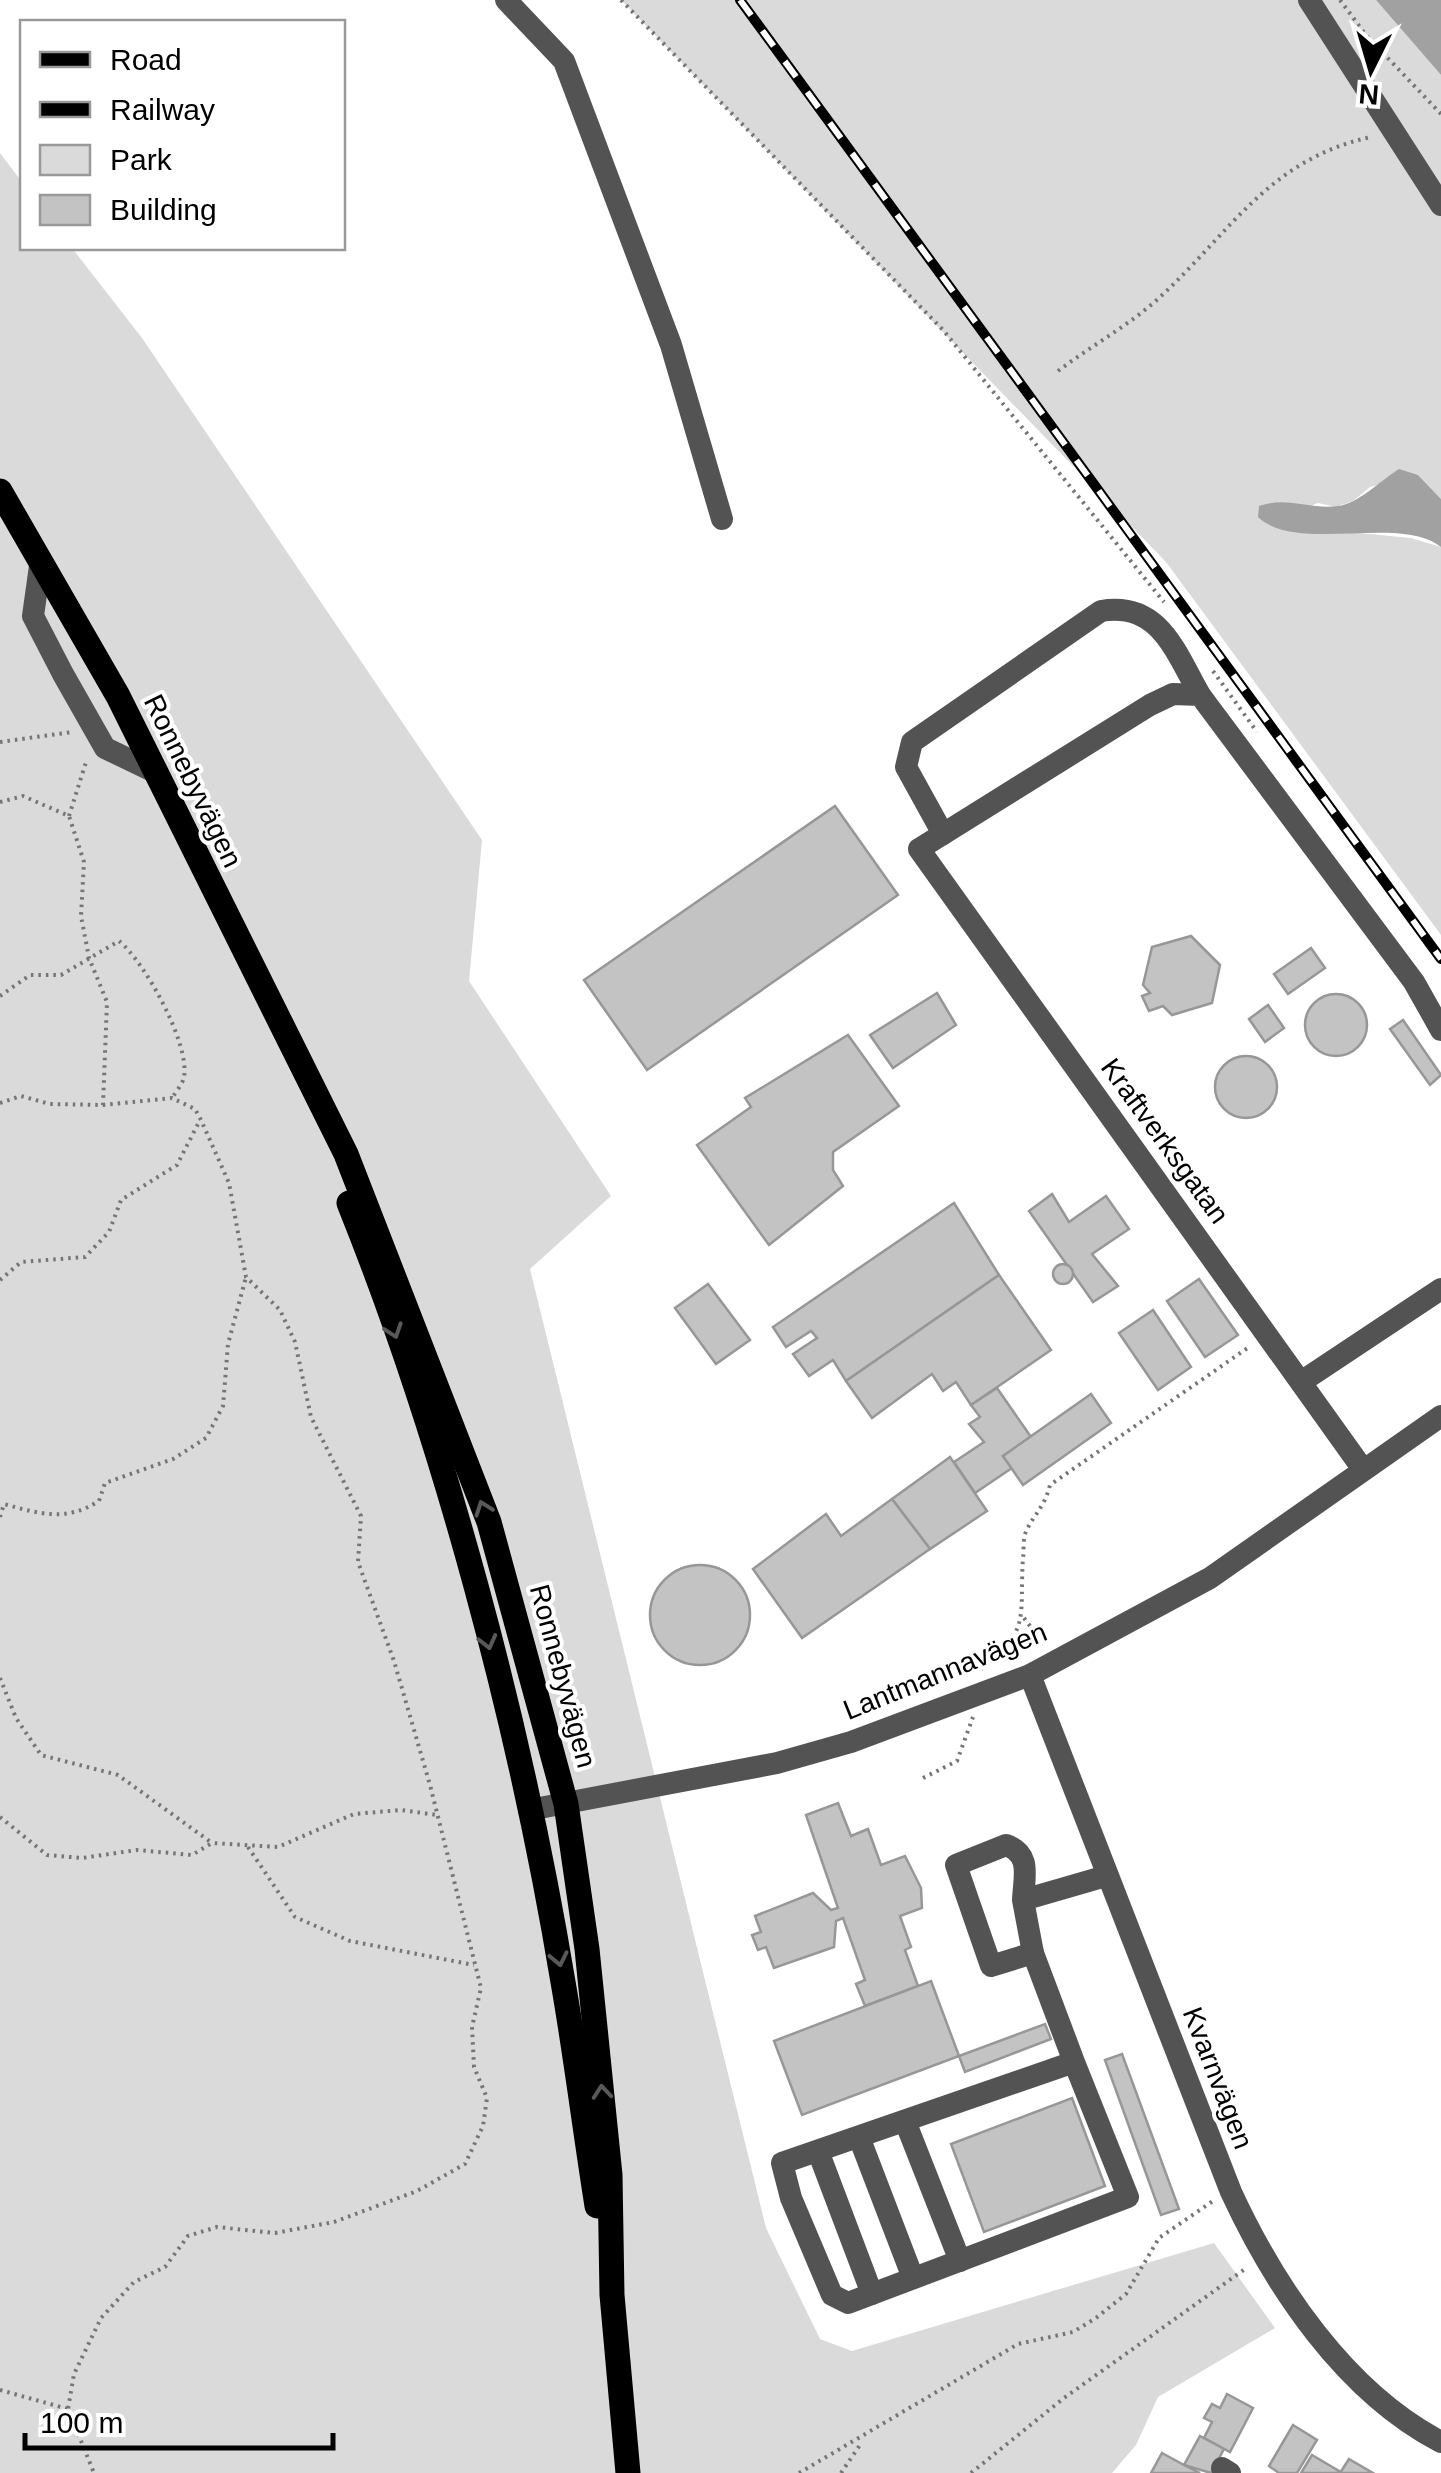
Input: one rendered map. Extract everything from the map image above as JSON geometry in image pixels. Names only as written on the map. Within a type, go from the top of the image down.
[{"type":"main road","name":"Ronnebyvägen","points":[[0,491],[118,696],[318,1106],[346,1154],[489,1522],[566,1804],[599,2051],[610,2175],[612,2294]]},
{"type":"main road","name":"Ronnebyvägen","points":[[318,1106],[331,1159],[432,1444],[474,1588],[529,1810],[563,1979],[612,2294],[628,2473]]},
{"type":"street","points":[[506,0],[564,61],[670,346],[722,519]]},
{"type":"street","points":[[1309,0],[1441,205]]},
{"type":"street","points":[[40,566],[33,616],[104,748],[156,772]]},
{"type":"street","points":[[1200,695],[1173,694],[1150,705],[943,834],[906,768],[912,742],[1101,611],[1128,606],[1149,618],[1171,644],[1200,695],[1414,982],[1441,1030]]},
{"type":"street","name":"Kraftverksgatan","points":[[943,834],[919,849],[1362,1468]]},
{"type":"street","points":[[1300,1382],[1441,1288]]},
{"type":"street","name":"Lantmannavägen","points":[[529,1810],[777,1763],[851,1742],[1041,1669],[1210,1578],[1441,1416]]},
{"type":"street","name":"Kvarnvägen","points":[[1041,1669],[1106,1876],[1230,2192],[1261,2257],[1320,2338],[1392,2409],[1441,2442]]},
{"type":"street","points":[[1034,1953],[991,1966],[956,1865],[1006,1845],[1018,1850],[1025,1860],[1023,1900],[1034,1953],[1128,2197],[848,2303],[832,2295],[791,2198],[782,2164],[1074,2062]]},
{"type":"street","points":[[1023,1900],[1106,1876]]},
{"type":"street","points":[[905,2121],[960,2260]]},
{"type":"street","points":[[859,2137],[913,2278]]},
{"type":"street","points":[[818,2151],[872,2294]]},
{"type":"path","points":[[621,0],[898,286]]},
{"type":"path","points":[[1340,0],[1366,36],[1441,114]]},
{"type":"path","points":[[1058,371],[1155,302],[1266,186],[1336,144],[1395,132]]},
{"type":"path","points":[[0,742],[73,732],[83,739]]},
{"type":"path","points":[[90,753],[68,816],[84,862],[81,916],[89,958],[107,1002],[103,1106]]},
{"type":"path","points":[[0,802],[23,796],[68,816]]},
{"type":"path","points":[[0,996],[30,975],[61,975],[119,941],[136,955],[179,1040],[184,1078],[172,1098]]},
{"type":"path","points":[[0,1104],[21,1096],[50,1104],[103,1106],[172,1098],[195,1109],[229,1182],[246,1277],[228,1344],[224,1406],[206,1438],[173,1460],[106,1484],[100,1502],[80,1513],[50,1516],[4,1504],[0,1517]]},
{"type":"path","points":[[0,1280],[20,1262],[85,1257],[110,1232],[121,1200],[178,1165],[201,1120]]},
{"type":"path","points":[[94,2473],[68,2410],[74,2374],[101,2318],[134,2282],[165,2267],[188,2236],[217,2228],[275,2233],[334,2222],[417,2192],[465,2164],[483,2126],[487,2098],[474,2067],[472,2027],[481,1988],[476,1965],[394,1661],[358,1562],[360,1516],[311,1417],[295,1342],[280,1310],[246,1277]]},
{"type":"path","points":[[1041,1669],[1042,1639],[1024,1618],[1020,1594],[1025,1534],[1044,1508],[1050,1485],[1267,1335]]},
{"type":"path","points":[[923,1778],[957,1761],[980,1694],[981,1667],[1004,1648],[1024,1618]]},
{"type":"path","points":[[0,1678],[16,1718],[40,1755],[118,1774],[212,1843],[278,1848],[354,1814],[400,1810],[437,1815]]},
{"type":"path","points":[[0,1817],[47,1855],[82,1858],[138,1850],[192,1855],[212,1843]]},
{"type":"path","points":[[248,1847],[296,1916],[350,1941],[476,1965]]},
{"type":"path","points":[[798,2473],[865,2438],[956,2377],[1018,2344],[1073,2332],[1096,2318],[1126,2294],[1159,2238],[1230,2192]]},
{"type":"path","points":[[971,2473],[1064,2398],[1207,2301],[1261,2257]]},
{"type":"path","points":[[0,2390],[68,2410]]},
{"type":"path","points":[[841,2473],[865,2438]]},
{"type":"green space","points":[[621,0],[1376,0],[1441,75],[1441,499],[1418,475],[1370,487],[1353,501],[1336,507],[1318,503],[1266,524],[1411,538],[1441,547],[1441,935],[1166,562]]},
{"type":"green space","points":[[0,153],[20,179],[20,250],[74,250],[142,338],[482,840],[469,981],[611,1196],[530,1269],[766,2228],[820,2339],[852,2351],[1214,2243],[1275,2328],[1158,2397],[1136,2445],[1112,2473],[0,2473]]},
{"type":"shaded area","points":[[1376,0],[1441,0],[1441,75]]},
{"type":"shaded area","points":[[1399,469],[1418,475],[1441,499],[1441,547],[1423,538],[1400,534],[1297,533],[1275,528],[1258,517],[1259,506],[1269,503],[1328,507],[1346,504]]},
{"type":"building","points":[[835,806],[898,895],[647,1070],[584,980]]},
{"type":"building","points":[[1191,936],[1220,965],[1212,1003],[1172,1015],[1163,1006],[1149,1011],[1142,996],[1150,993],[1143,985],[1152,947]]},
{"type":"building","points":[[1311,948],[1325,968],[1288,994],[1274,974]]},
{"type":"building","points":[[937,993],[956,1025],[893,1068],[870,1035]]},
{"type":"building","points":[[1336,994],[1358,1003],[1367,1025],[1358,1047],[1336,1056],[1314,1047],[1305,1025],[1314,1003]]},
{"type":"building","points":[[1268,1005],[1284,1028],[1265,1042],[1249,1019]]},
{"type":"building","points":[[1403,1020],[1441,1075],[1430,1085],[1390,1029]]},
{"type":"building","points":[[848,1035],[899,1106],[833,1152],[833,1170],[843,1186],[769,1245],[697,1145],[751,1107],[745,1098]]},
{"type":"building","points":[[1246,1056],[1268,1065],[1277,1087],[1268,1109],[1246,1118],[1224,1109],[1215,1087],[1224,1065]]},
{"type":"building","points":[[1052,1194],[1069,1222],[1106,1196],[1129,1229],[1092,1254],[1118,1286],[1093,1302],[1029,1211]]},
{"type":"building","points":[[954,1203],[999,1275],[846,1381],[833,1360],[809,1376],[793,1354],[817,1338],[811,1331],[786,1347],[773,1327]]},
{"type":"building","points":[[1059,1264],[1067,1264],[1073,1274],[1067,1284],[1059,1284],[1053,1278],[1053,1270]]},
{"type":"building","points":[[999,1275],[1051,1350],[971,1405],[956,1382],[943,1391],[932,1374],[872,1418],[846,1381]]},
{"type":"building","points":[[1199,1279],[1238,1335],[1205,1357],[1167,1301]]},
{"type":"building","points":[[708,1284],[750,1340],[716,1364],[675,1308]]},
{"type":"building","points":[[1153,1310],[1191,1367],[1158,1390],[1119,1333]]},
{"type":"building","points":[[997,1388],[1031,1437],[1003,1456],[1012,1468],[975,1493],[954,1462],[984,1442],[969,1424],[980,1417],[971,1405]]},
{"type":"building","points":[[1091,1394],[1111,1423],[1023,1485],[1003,1456]]},
{"type":"building","points":[[950,1457],[987,1511],[930,1549],[892,1499]]},
{"type":"building","points":[[892,1499],[930,1549],[802,1638],[753,1569],[826,1514],[841,1536]]},
{"type":"building","points":[[700,1565],[728,1573],[742,1587],[750,1615],[742,1643],[728,1657],[700,1665],[672,1657],[658,1643],[650,1615],[658,1587],[672,1573]]},
{"type":"building","points":[[838,1803],[851,1836],[868,1829],[881,1865],[905,1856],[921,1888],[922,1908],[900,1916],[911,1947],[905,1950],[918,1986],[865,2006],[856,1984],[865,1980],[843,1918],[836,1921],[834,1947],[774,1968],[766,1947],[758,1950],[752,1935],[761,1932],[755,1916],[813,1893],[831,1910],[838,1908],[806,1815]]},
{"type":"building","points":[[931,1981],[959,2056],[802,2115],[774,2041]]},
{"type":"building","points":[[1045,2024],[1051,2039],[965,2072],[959,2056]]},
{"type":"building","points":[[1122,2054],[1179,2209],[1161,2215],[1105,2060]]},
{"type":"building","points":[[1072,2098],[1105,2186],[984,2232],[951,2144]]},
{"type":"building","points":[[1227,2394],[1253,2408],[1230,2452],[1204,2438],[1212,2422],[1204,2418],[1212,2404],[1220,2408]]},
{"type":"building","points":[[1293,2425],[1317,2440],[1297,2473],[1279,2473],[1269,2466]]},
{"type":"building","points":[[1200,2436],[1224,2449],[1211,2473],[1184,2465]]},
{"type":"building","points":[[1162,2453],[1184,2465],[1200,2473],[1151,2473]]},
{"type":"building","points":[[1312,2455],[1339,2471],[1301,2473]]},
{"type":"building","points":[[1349,2459],[1373,2473],[1340,2473]]},
{"type":"railway","points":[[740,0],[1441,959]]}]
